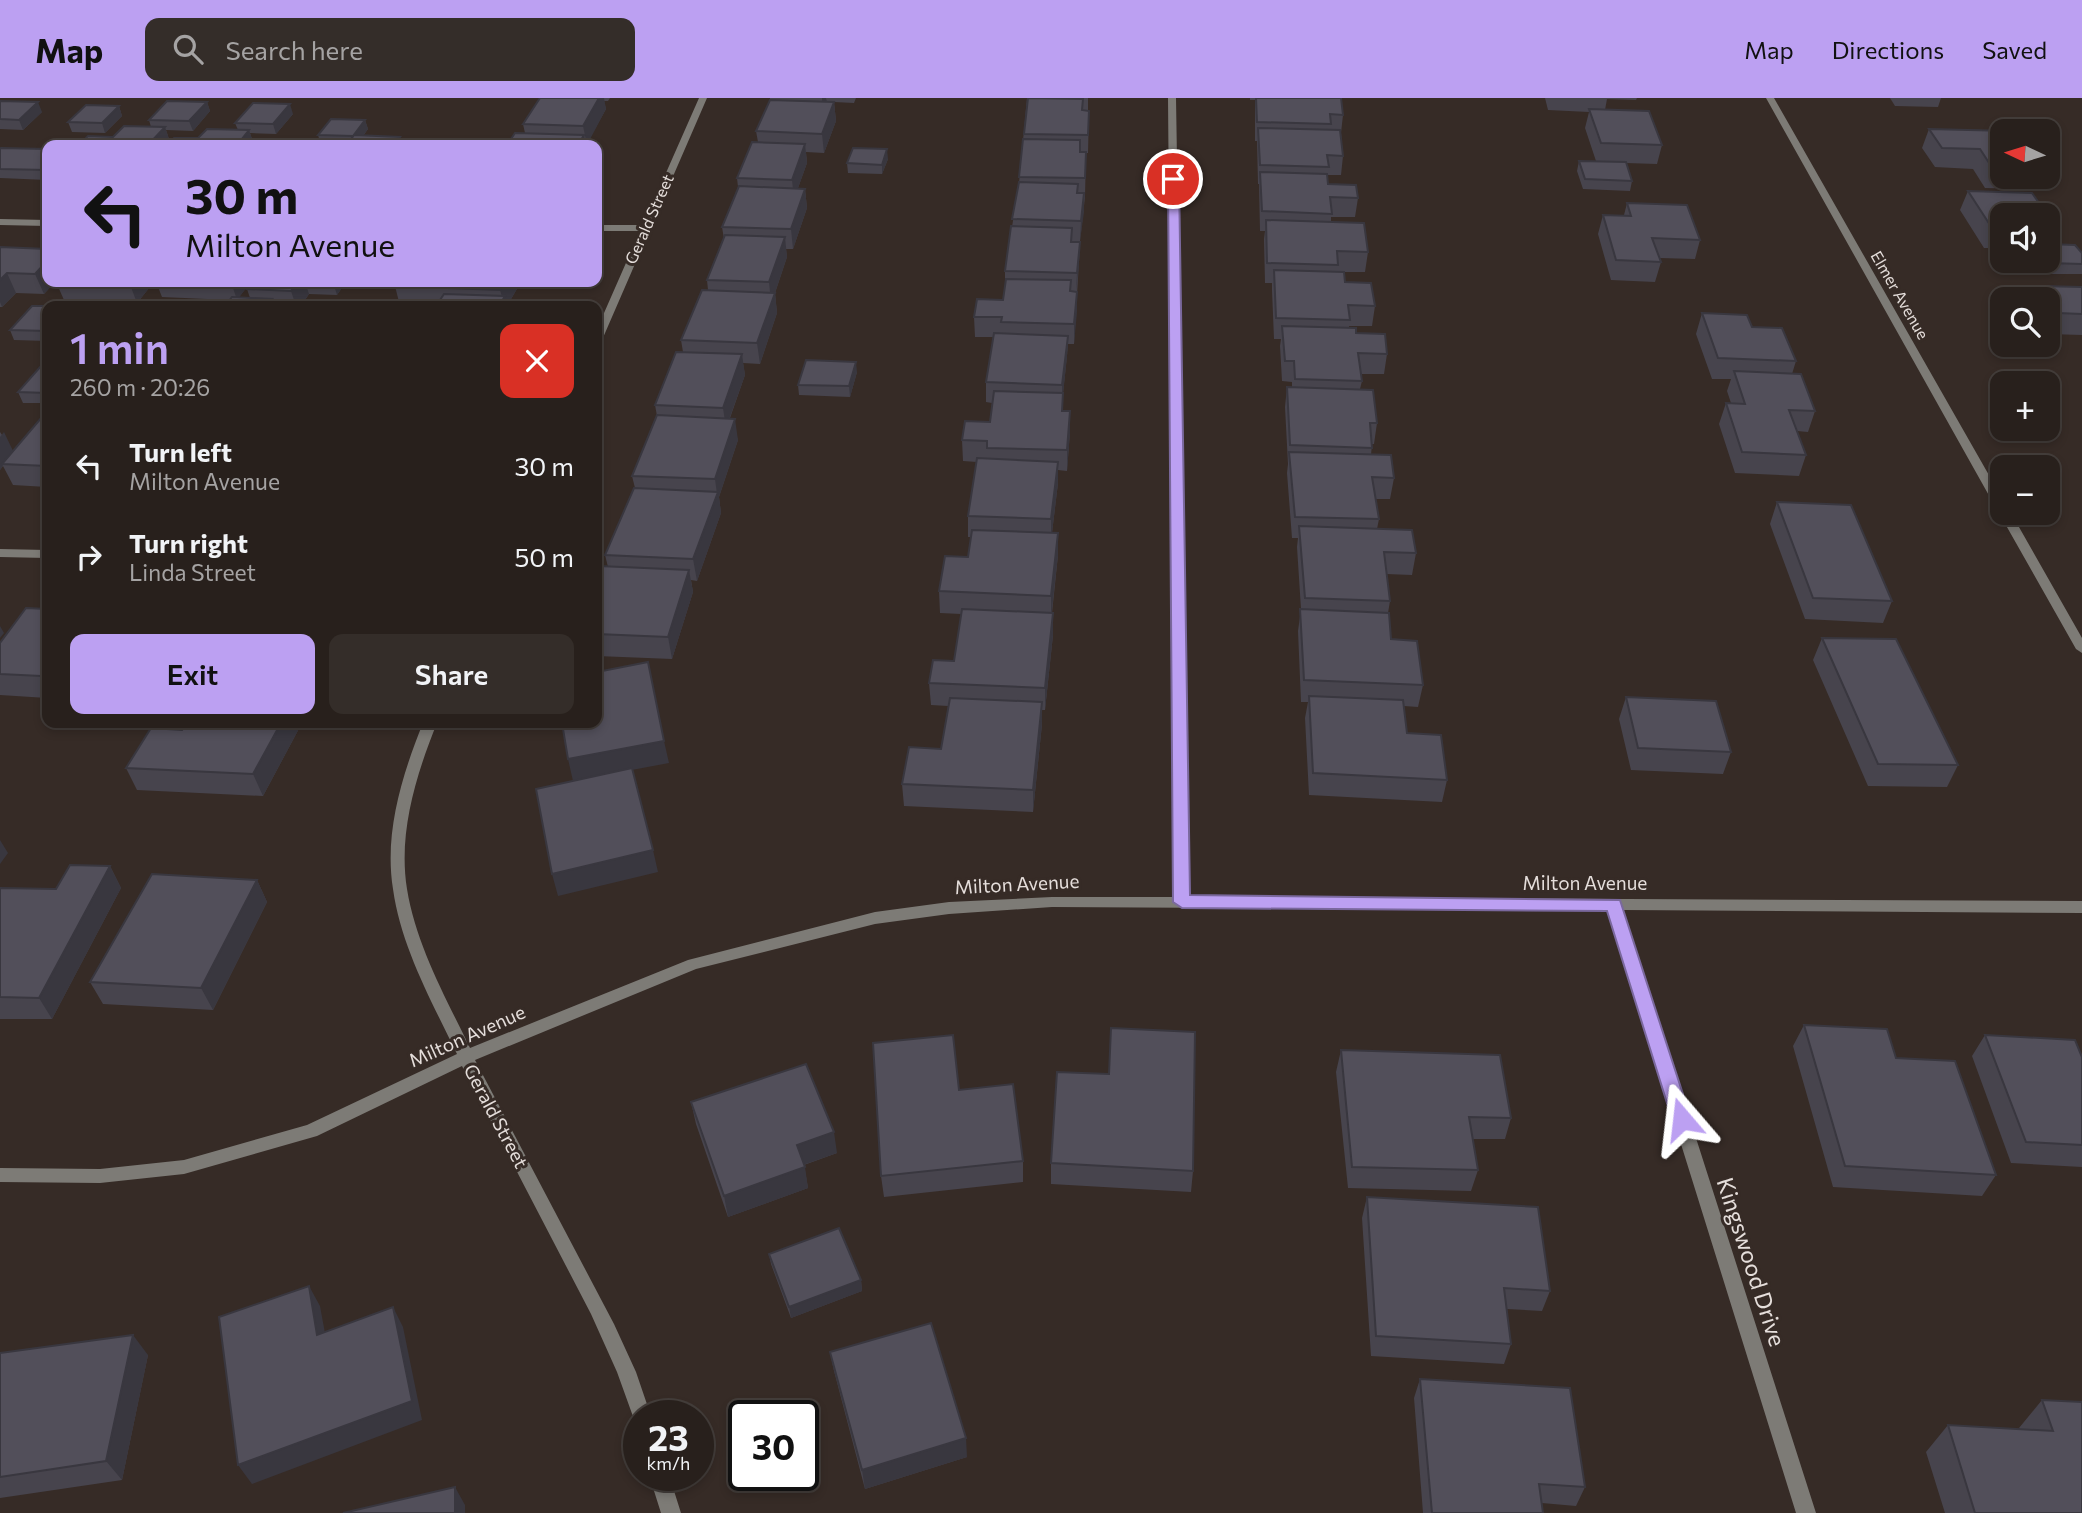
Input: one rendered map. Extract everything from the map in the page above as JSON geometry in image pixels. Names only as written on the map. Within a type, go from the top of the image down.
[{"type":"street","name":"Gerald Street","points":[[602,328],[703,98]]},
{"type":"street","points":[[1172,98],[1182,902]]},
{"type":"street","name":"Elmer Avenue","points":[[1770,98],[1990,487]]},
{"type":"street","points":[[0,222],[42,223]]},
{"type":"street","points":[[602,228],[645,228]]},
{"type":"street","points":[[2012,525],[2082,649]]},
{"type":"street","points":[[0,553],[42,554]]},
{"type":"street","name":"Gerald Street","points":[[428,728],[410,781],[399,835],[398,871],[406,922],[465,1057],[595,1304],[637,1400]]},
{"type":"street","name":"Milton Avenue","points":[[0,1175],[100,1176],[184,1167],[311,1131],[465,1057],[693,964],[875,918],[949,908],[1052,902],[2082,907]]},
{"type":"street","name":"Kingswood Drive","points":[[1614,904],[1806,1513]]},
{"type":"street","points":[[664,1491],[671,1513]]},
{"type":"building","points":[[540,98],[599,98],[583,126],[523,124]]},
{"type":"building","points":[[1028,98],[1083,99],[1082,110],[1089,111],[1088,135],[1024,134]]},
{"type":"building","points":[[1256,98],[1341,98],[1343,115],[1330,114],[1331,124],[1257,122]]},
{"type":"building","points":[[770,100],[834,102],[822,134],[756,131]]},
{"type":"building","points":[[0,101],[38,102],[19,120],[0,119]]},
{"type":"building","points":[[167,101],[207,102],[189,121],[149,120]]},
{"type":"building","points":[[253,103],[290,104],[273,124],[235,123]]},
{"type":"building","points":[[86,105],[119,106],[102,123],[68,122]]},
{"type":"building","points":[[1589,109],[1649,111],[1662,145],[1601,143]]},
{"type":"building","points":[[331,119],[365,120],[353,136],[318,135]]},
{"type":"building","points":[[124,126],[165,127],[153,140],[84,140],[88,136],[113,137]]},
{"type":"building","points":[[1258,128],[1340,130],[1343,156],[1327,155],[1329,167],[1260,165]]},
{"type":"building","points":[[207,129],[249,130],[241,140],[172,140],[198,138]]},
{"type":"building","points":[[1929,129],[1990,131],[1990,164],[1980,149],[1942,148]]},
{"type":"building","points":[[515,133],[584,135],[581,140],[510,140]]},
{"type":"building","points":[[354,135],[400,137],[397,140],[350,140]]},
{"type":"building","points":[[1023,139],[1080,140],[1080,152],[1086,152],[1085,178],[1019,177]]},
{"type":"building","points":[[752,142],[805,144],[792,180],[737,178]]},
{"type":"building","points":[[853,148],[887,149],[882,165],[847,163]]},
{"type":"building","points":[[0,149],[42,149],[42,170],[0,169]]},
{"type":"building","points":[[1579,161],[1626,162],[1632,181],[1585,179]]},
{"type":"building","points":[[1260,172],[1327,174],[1328,184],[1356,185],[1358,198],[1330,197],[1332,214],[1262,211]]},
{"type":"building","points":[[1019,182],[1078,184],[1077,193],[1084,193],[1081,221],[1012,219]]},
{"type":"building","points":[[739,186],[805,189],[791,229],[722,227]]},
{"type":"building","points":[[1968,191],[2032,193],[2039,203],[1990,203],[1990,225]]},
{"type":"building","points":[[1627,203],[1687,205],[1700,240],[1652,238],[1661,262],[1616,260],[1603,215],[1631,216]]},
{"type":"building","points":[[1266,220],[1364,223],[1368,252],[1337,251],[1338,265],[1267,263]]},
{"type":"building","points":[[1011,226],[1072,228],[1071,242],[1080,242],[1077,273],[1005,271]]},
{"type":"building","points":[[725,235],[785,237],[769,282],[707,280]]},
{"type":"building","points":[[2060,244],[2075,245],[2082,253],[2082,264],[2060,263]]},
{"type":"building","points":[[0,247],[42,249],[42,266],[35,274],[7,273],[0,280]]},
{"type":"building","points":[[1274,270],[1344,272],[1345,282],[1371,283],[1375,306],[1348,305],[1350,320],[1276,318]]},
{"type":"building","points":[[1006,279],[1071,280],[1070,291],[1077,292],[1074,324],[1001,322],[1002,317],[974,317],[977,299],[1003,300]]},
{"type":"building","points":[[2040,286],[2082,287],[2082,314],[2060,313],[2060,287]]},
{"type":"building","points":[[249,287],[294,287],[291,291],[247,289]]},
{"type":"building","points":[[421,287],[502,287],[500,290]]},
{"type":"building","points":[[702,290],[775,293],[757,343],[681,340]]},
{"type":"building","points":[[444,294],[505,296],[502,301],[439,301]]},
{"type":"building","points":[[232,297],[272,299],[270,301],[229,301]]},
{"type":"building","points":[[32,306],[42,306],[42,331],[10,330]]},
{"type":"building","points":[[1702,313],[1747,315],[1752,327],[1782,328],[1796,361],[1718,358]]},
{"type":"building","points":[[1282,326],[1356,328],[1356,333],[1385,334],[1387,354],[1358,353],[1362,381],[1295,379],[1294,361],[1285,361]]},
{"type":"building","points":[[994,333],[1068,336],[1062,385],[986,382]]},
{"type":"building","points":[[676,352],[742,354],[723,408],[655,405]]},
{"type":"building","points":[[806,360],[856,362],[849,386],[798,385]]},
{"type":"building","points":[[41,366],[42,366],[42,393],[18,392]]},
{"type":"building","points":[[1734,371],[1801,374],[1815,411],[1789,410],[1806,455],[1742,452],[1726,403],[1745,404]]},
{"type":"building","points":[[1287,387],[1373,390],[1377,423],[1370,423],[1372,448],[1290,445]]},
{"type":"building","points":[[994,391],[1063,393],[1062,411],[1070,411],[1067,450],[987,448],[987,441],[962,440],[965,421],[990,422]]},
{"type":"building","points":[[657,415],[735,419],[715,479],[632,476]]},
{"type":"building","points":[[42,417],[42,466],[2,464]]},
{"type":"building","points":[[1289,452],[1391,455],[1394,478],[1372,477],[1379,519],[1295,517]]},
{"type":"building","points":[[977,458],[1058,462],[1051,519],[968,516]]},
{"type":"building","points":[[634,488],[718,492],[693,559],[605,555]]},
{"type":"building","points":[[1777,502],[1851,505],[1892,601],[1813,598]]},
{"type":"building","points":[[1299,526],[1412,530],[1416,553],[1384,552],[1390,601],[1305,598]]},
{"type":"building","points":[[972,530],[1058,533],[1051,596],[939,591],[945,556],[968,557]]},
{"type":"building","points":[[602,566],[689,570],[668,637],[602,634]]},
{"type":"building","points":[[26,608],[42,609],[41,676],[0,674],[0,643]]},
{"type":"building","points":[[962,609],[1053,613],[1045,688],[929,683],[933,660],[954,661]]},
{"type":"building","points":[[1300,609],[1389,613],[1391,639],[1417,641],[1423,685],[1304,680]]},
{"type":"building","points":[[1822,638],[1896,639],[1958,765],[1878,764]]},
{"type":"building","points":[[648,662],[664,741],[568,759],[563,728],[602,728],[602,671]]},
{"type":"building","points":[[1309,696],[1403,700],[1407,733],[1441,735],[1447,780],[1313,773]]},
{"type":"building","points":[[1626,697],[1716,701],[1731,752],[1638,748]]},
{"type":"building","points":[[950,698],[1042,702],[1033,790],[902,784],[909,747],[941,749]]},
{"type":"building","points":[[151,728],[278,728],[253,774],[126,768]]},
{"type":"building","points":[[632,768],[653,850],[552,874],[536,789]]},
{"type":"building","points":[[70,865],[110,866],[39,998],[0,997],[0,888],[56,889]]},
{"type":"building","points":[[152,874],[257,880],[201,988],[90,982]]},
{"type":"building","points":[[1804,1025],[1887,1029],[1896,1058],[1955,1061],[1996,1175],[1845,1166]]},
{"type":"building","points":[[1111,1028],[1195,1032],[1193,1171],[1051,1163],[1057,1072],[1109,1074]]},
{"type":"building","points":[[953,1035],[959,1090],[1013,1084],[1023,1161],[881,1176],[873,1043]]},
{"type":"building","points":[[1985,1035],[2075,1040],[2082,1057],[2082,1145],[2026,1142]]},
{"type":"building","points":[[1341,1050],[1500,1055],[1511,1118],[1469,1117],[1478,1170],[1352,1167]]},
{"type":"building","points":[[806,1064],[834,1132],[797,1145],[805,1167],[724,1196],[691,1102]]},
{"type":"building","points":[[1367,1197],[1538,1207],[1550,1291],[1504,1288],[1511,1344],[1376,1336]]},
{"type":"building","points":[[839,1228],[861,1280],[789,1307],[769,1254]]},
{"type":"building","points":[[309,1286],[317,1335],[393,1307],[412,1401],[238,1465],[219,1317]]},
{"type":"building","points":[[931,1323],[966,1438],[862,1470],[830,1352]]},
{"type":"building","points":[[133,1335],[106,1461],[0,1477],[0,1353]]},
{"type":"building","points":[[1420,1379],[1570,1388],[1585,1487],[1539,1484],[1543,1513],[1432,1513]]},
{"type":"building","points":[[2042,1400],[2082,1402],[2082,1513],[1975,1513],[1948,1425],[2053,1431]]},
{"type":"building","points":[[455,1487],[455,1513],[343,1513]]},
{"type":"route","points":[[1173,179],[1182,902],[1614,904],[1682,1119]]}]
